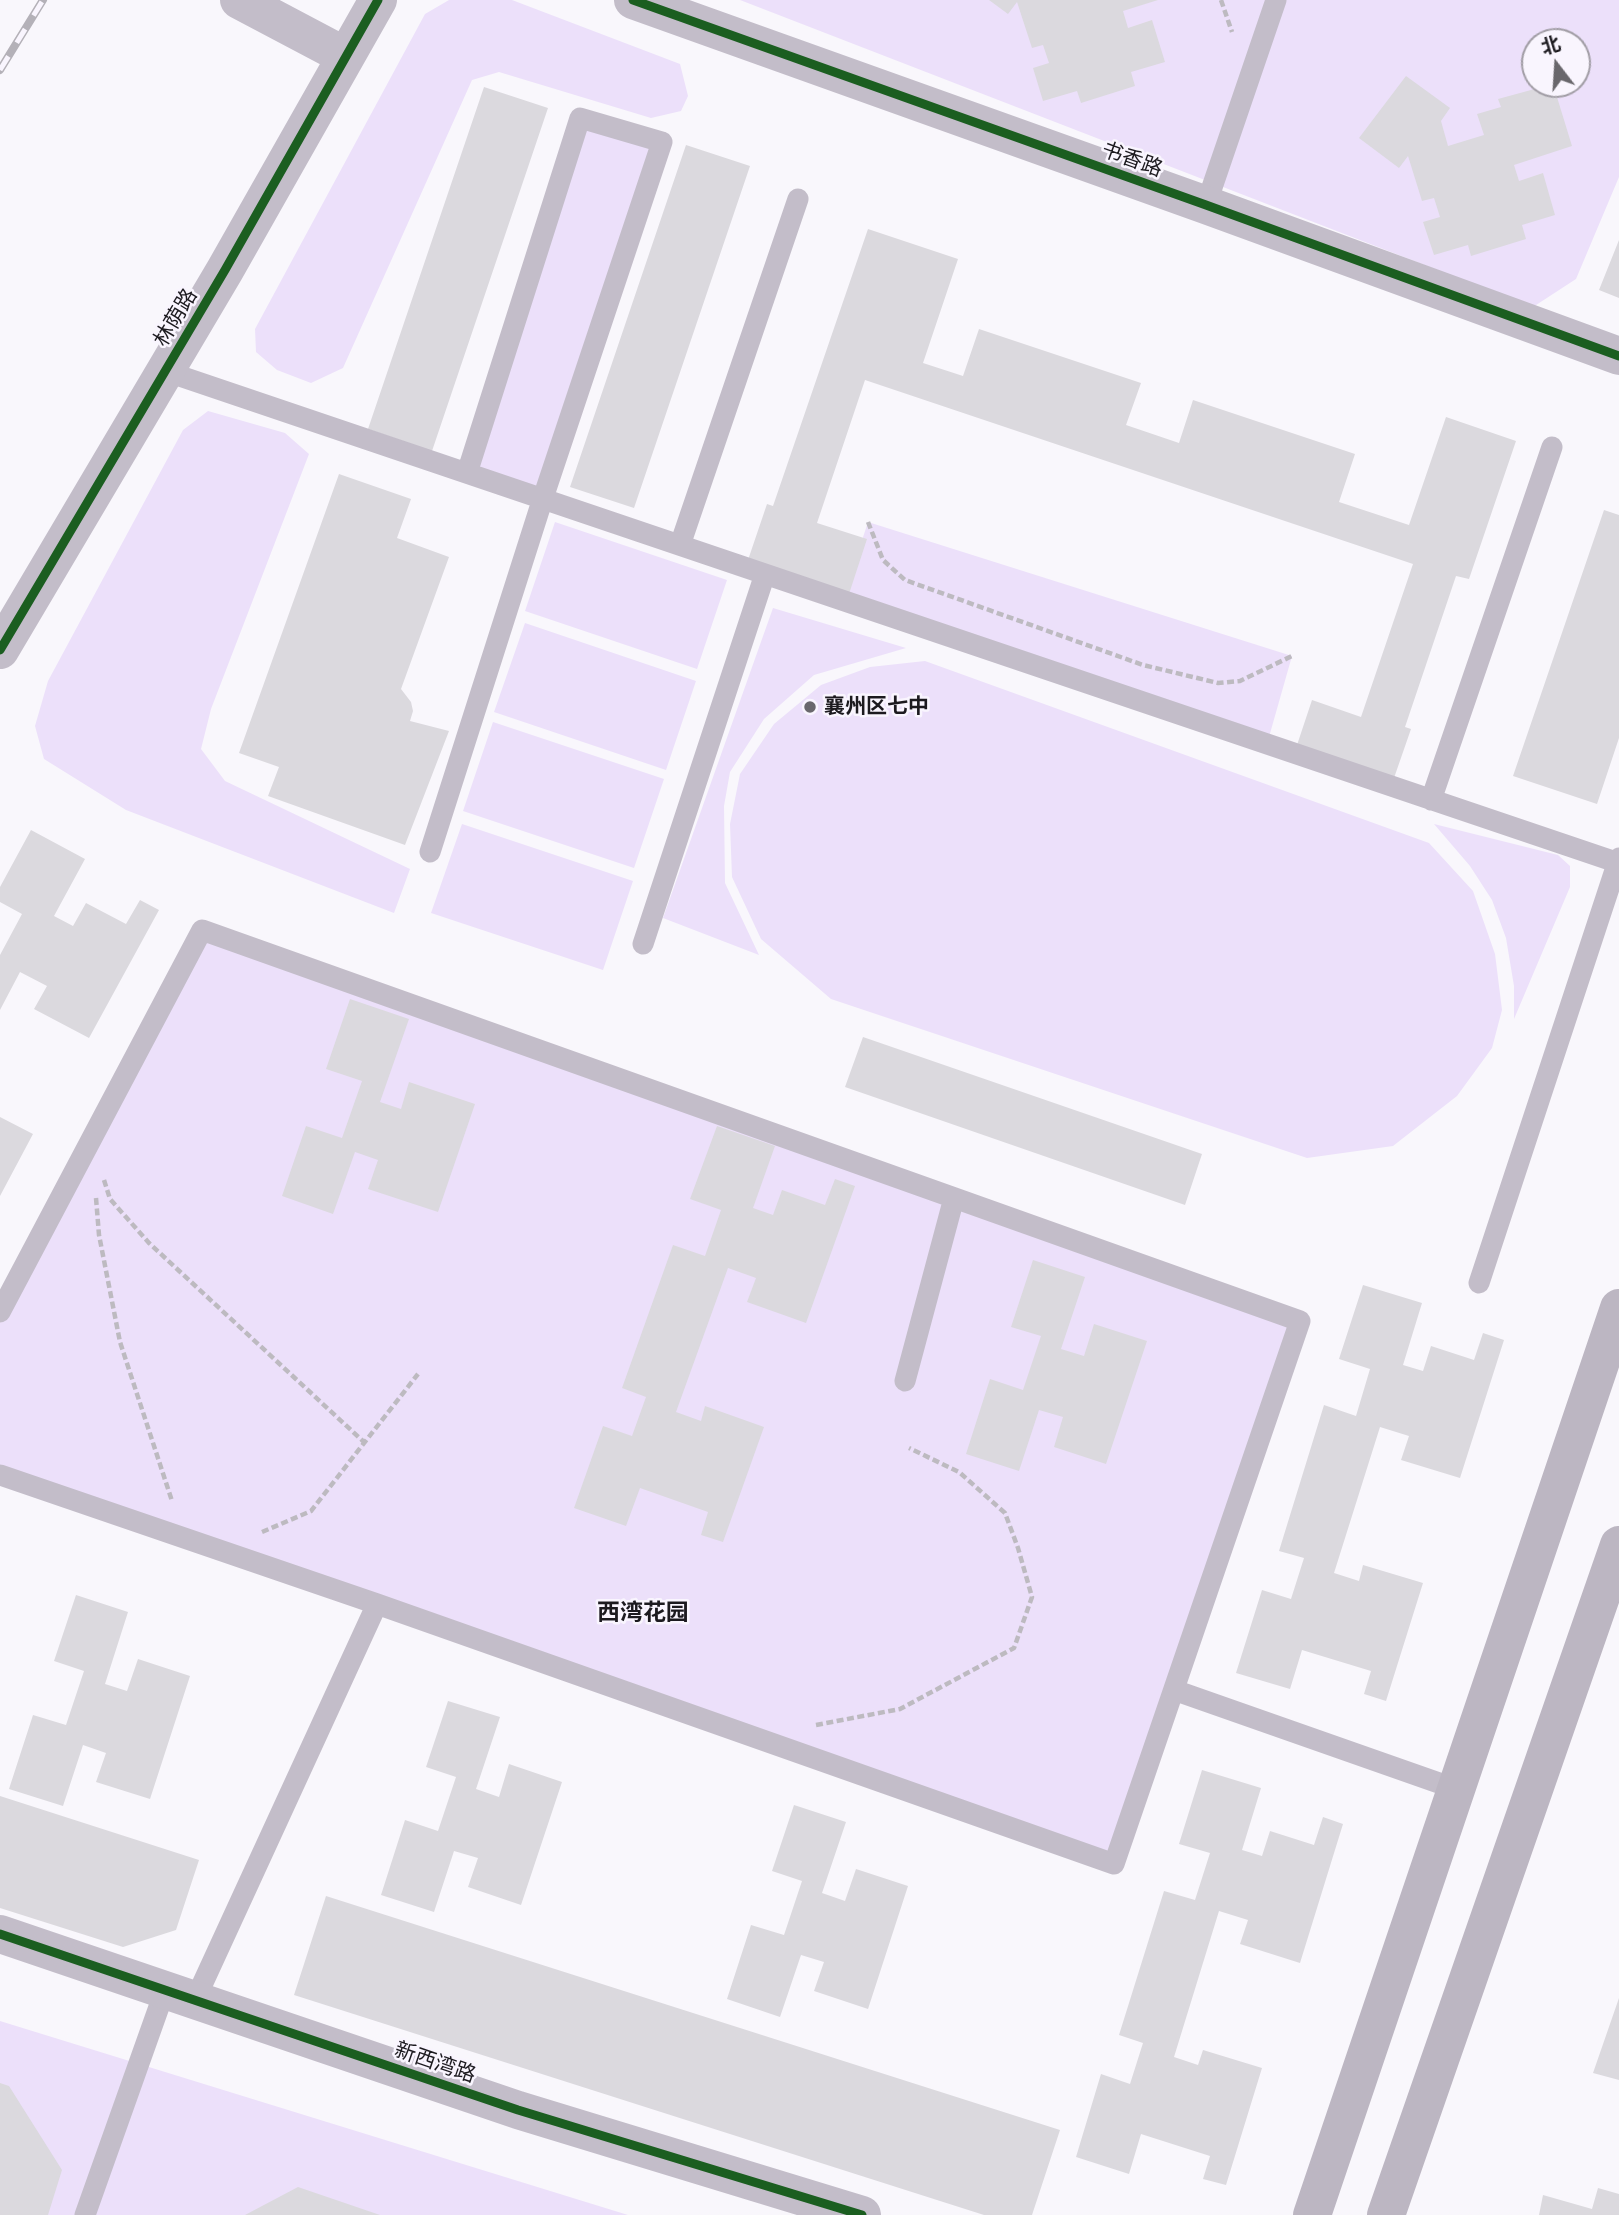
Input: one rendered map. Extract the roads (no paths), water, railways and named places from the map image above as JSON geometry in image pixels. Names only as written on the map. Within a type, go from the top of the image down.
[{"type":"main road","points":[[1311,2215],[1619,1308]]},
{"type":"main road","points":[[1386,2215],[1619,1545]]},
{"type":"street","points":[[239,0],[345,56]]},
{"type":"street","name":"林荫路","points":[[0,650],[225,270],[378,0]]},
{"type":"street","name":"书香路","points":[[633,0],[1619,356]]},
{"type":"street","name":"新西湾路","points":[[0,1934],[518,2110],[862,2215]]},
{"type":"lane","points":[[1206,205],[1276,0]]},
{"type":"lane","points":[[430,852],[543,498],[662,142],[580,118],[467,473]]},
{"type":"lane","points":[[680,545],[798,199]]},
{"type":"lane","points":[[165,371],[1618,861],[1479,1283]]},
{"type":"lane","points":[[1431,800],[1552,447]]},
{"type":"lane","points":[[643,944],[765,574]]},
{"type":"lane","points":[[0,1312],[202,930],[1300,1321],[1114,1864],[377,1604],[0,1475]]},
{"type":"lane","points":[[905,1381],[954,1198]]},
{"type":"lane","points":[[85,2215],[180,1995],[377,1604]]},
{"type":"lane","points":[[1174,1690],[1456,1789]]},
{"type":"railway","points":[[0,70],[43,0]]},
{"type":"place","name":"襄州区七中","points":[[810,707]]},
{"type":"district","name":"西湾花园","points":[[643,1613]]}]
